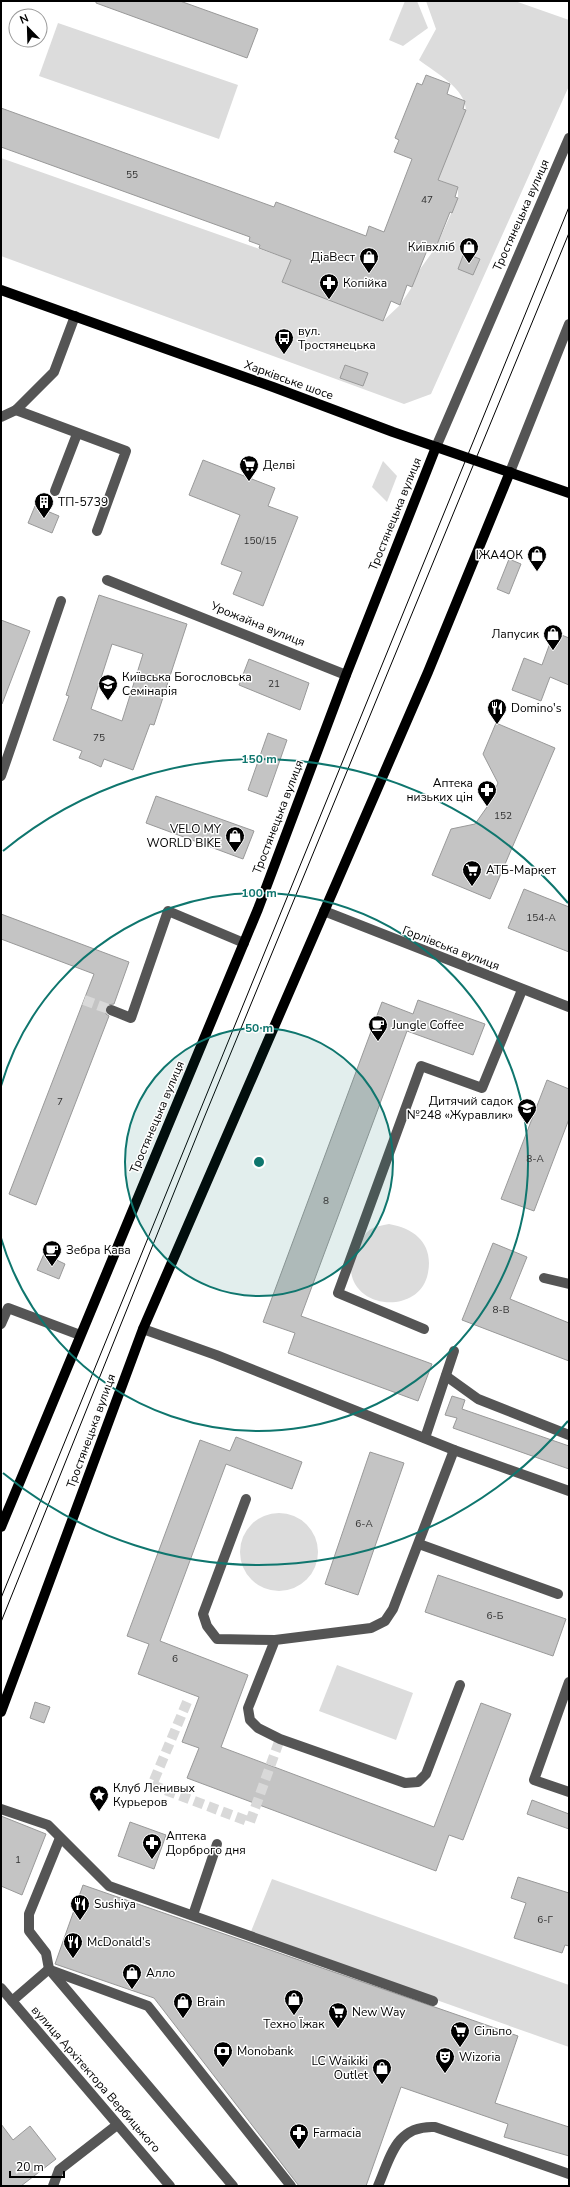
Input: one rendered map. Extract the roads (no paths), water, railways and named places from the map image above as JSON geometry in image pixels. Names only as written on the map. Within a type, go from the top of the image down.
[{"type":"main road","name":"Харківське шосе","points":[[1,290],[436,447],[569,493]]},
{"type":"main road","name":"Тростянецька вулиця","points":[[1,1527],[244,942],[346,675],[436,447]]},
{"type":"main road","name":"Тростянецька вулиця","points":[[1,1712],[143,1329],[428,672],[510,472]]},
{"type":"street","name":"Тростянецька вулиця","points":[[436,447],[569,138]]},
{"type":"street","points":[[1,417],[16,410],[54,372],[75,316]]},
{"type":"street","name":"Тростянецька вулиця","points":[[510,472],[569,324]]},
{"type":"street","points":[[16,410],[126,451],[97,531]]},
{"type":"street","points":[[55,491],[77,434]]},
{"type":"street","name":"Урожайна вулиця","points":[[107,580],[160,599],[346,675]]},
{"type":"street","points":[[1,776],[61,602]]},
{"type":"street","name":"Горлівська вулиця","points":[[324,911],[522,990],[569,1007]]},
{"type":"street","points":[[111,1010],[131,1018],[168,912],[244,942]]},
{"type":"street","points":[[424,1329],[338,1293],[421,1066],[482,1088],[522,990]]},
{"type":"street","points":[[544,1278],[569,1284]]},
{"type":"street","points":[[1,1324],[8,1308],[80,1335]]},
{"type":"street","points":[[143,1329],[216,1355],[454,1450],[569,1491]]},
{"type":"street","points":[[425,1438],[454,1351]]},
{"type":"street","points":[[446,1376],[478,1400],[569,1435]]},
{"type":"street","points":[[246,1499],[203,1614],[207,1626],[217,1639],[276,1640],[371,1628],[385,1621],[393,1609],[454,1450]]},
{"type":"street","points":[[419,1544],[558,1594]]},
{"type":"street","points":[[276,1640],[248,1708],[250,1720],[258,1728],[280,1739],[405,1783],[418,1782],[426,1774],[460,1685]]},
{"type":"street","points":[[569,1682],[534,1780],[569,1792]]},
{"type":"street","points":[[1,1809],[48,1825],[109,1886],[433,2001]]},
{"type":"street","points":[[60,1838],[29,1914],[29,1931],[46,1953],[49,1970],[233,2186]]},
{"type":"street","points":[[193,1915],[217,1844]]},
{"type":"street","points":[[12,2001],[49,1970]]},
{"type":"street","points":[[49,1970],[148,2006],[291,2186]]},
{"type":"street","name":"вулиця Архітектора Вербицького","points":[[1,1988],[170,2186]]},
{"type":"street","points":[[52,2186],[59,2170],[118,2125]]},
{"type":"street","points":[[378,2186],[396,2142],[409,2132],[421,2126],[435,2127],[569,2174]]},
{"type":"tunnel","points":[[84,1000],[111,1010]]},
{"type":"tunnel","points":[[187,1702],[152,1785],[250,1822],[280,1739]]},
{"type":"tram line","points":[[1,1598],[569,207]]},
{"type":"tram line","points":[[1,1622],[204,1118],[569,233]]},
{"type":"place","name":"Київхліб","points":[[469,264]]},
{"type":"place","name":"ДіаВест","points":[[369,274]]},
{"type":"place","name":"Копійка","points":[[329,300]]},
{"type":"place","name":"вул. Тростянецька","points":[[284,355]]},
{"type":"place","name":"Делві","points":[[249,482]]},
{"type":"place","name":"ТП-5739","points":[[44,519]]},
{"type":"place","name":"IЖА4ОК","points":[[537,572]]},
{"type":"place","name":"Лапусик","points":[[553,651]]},
{"type":"place","name":"Київська Богословська Семінарія","points":[[108,701]]},
{"type":"place","name":"Domino's","points":[[497,725]]},
{"type":"place","name":"Аптека низьких цін","points":[[487,807]]},
{"type":"place","name":"VELO MY WORLD BIKE","points":[[235,853]]},
{"type":"place","name":"АТБ-Маркет","points":[[472,887]]},
{"type":"place","name":"Jungle Coffee","points":[[378,1042]]},
{"type":"place","name":"Дитячий садок №248 «Журавлик»","points":[[527,1125]]},
{"type":"place","name":"Зебра Кава","points":[[52,1267]]},
{"type":"place","name":"Клуб Ленивых Курьеров","points":[[99,1812]]},
{"type":"place","name":"Аптека Дорброго дня","points":[[152,1860]]},
{"type":"place","name":"Sushiya","points":[[80,1921]]},
{"type":"place","name":"McDonald's","points":[[73,1959]]},
{"type":"place","name":"Алло","points":[[132,1990]]},
{"type":"place","name":"Техно Їжак","points":[[294,2016]]},
{"type":"place","name":"Brain","points":[[183,2019]]},
{"type":"place","name":"New Way","points":[[338,2029]]},
{"type":"place","name":"Сільпо","points":[[460,2048]]},
{"type":"place","name":"Monobank","points":[[223,2068]]},
{"type":"place","name":"Wizoria","points":[[445,2074]]},
{"type":"place","name":"LC Waikiki Outlet","points":[[382,2085]]},
{"type":"place","name":"Farmacia","points":[[299,2150]]}]
